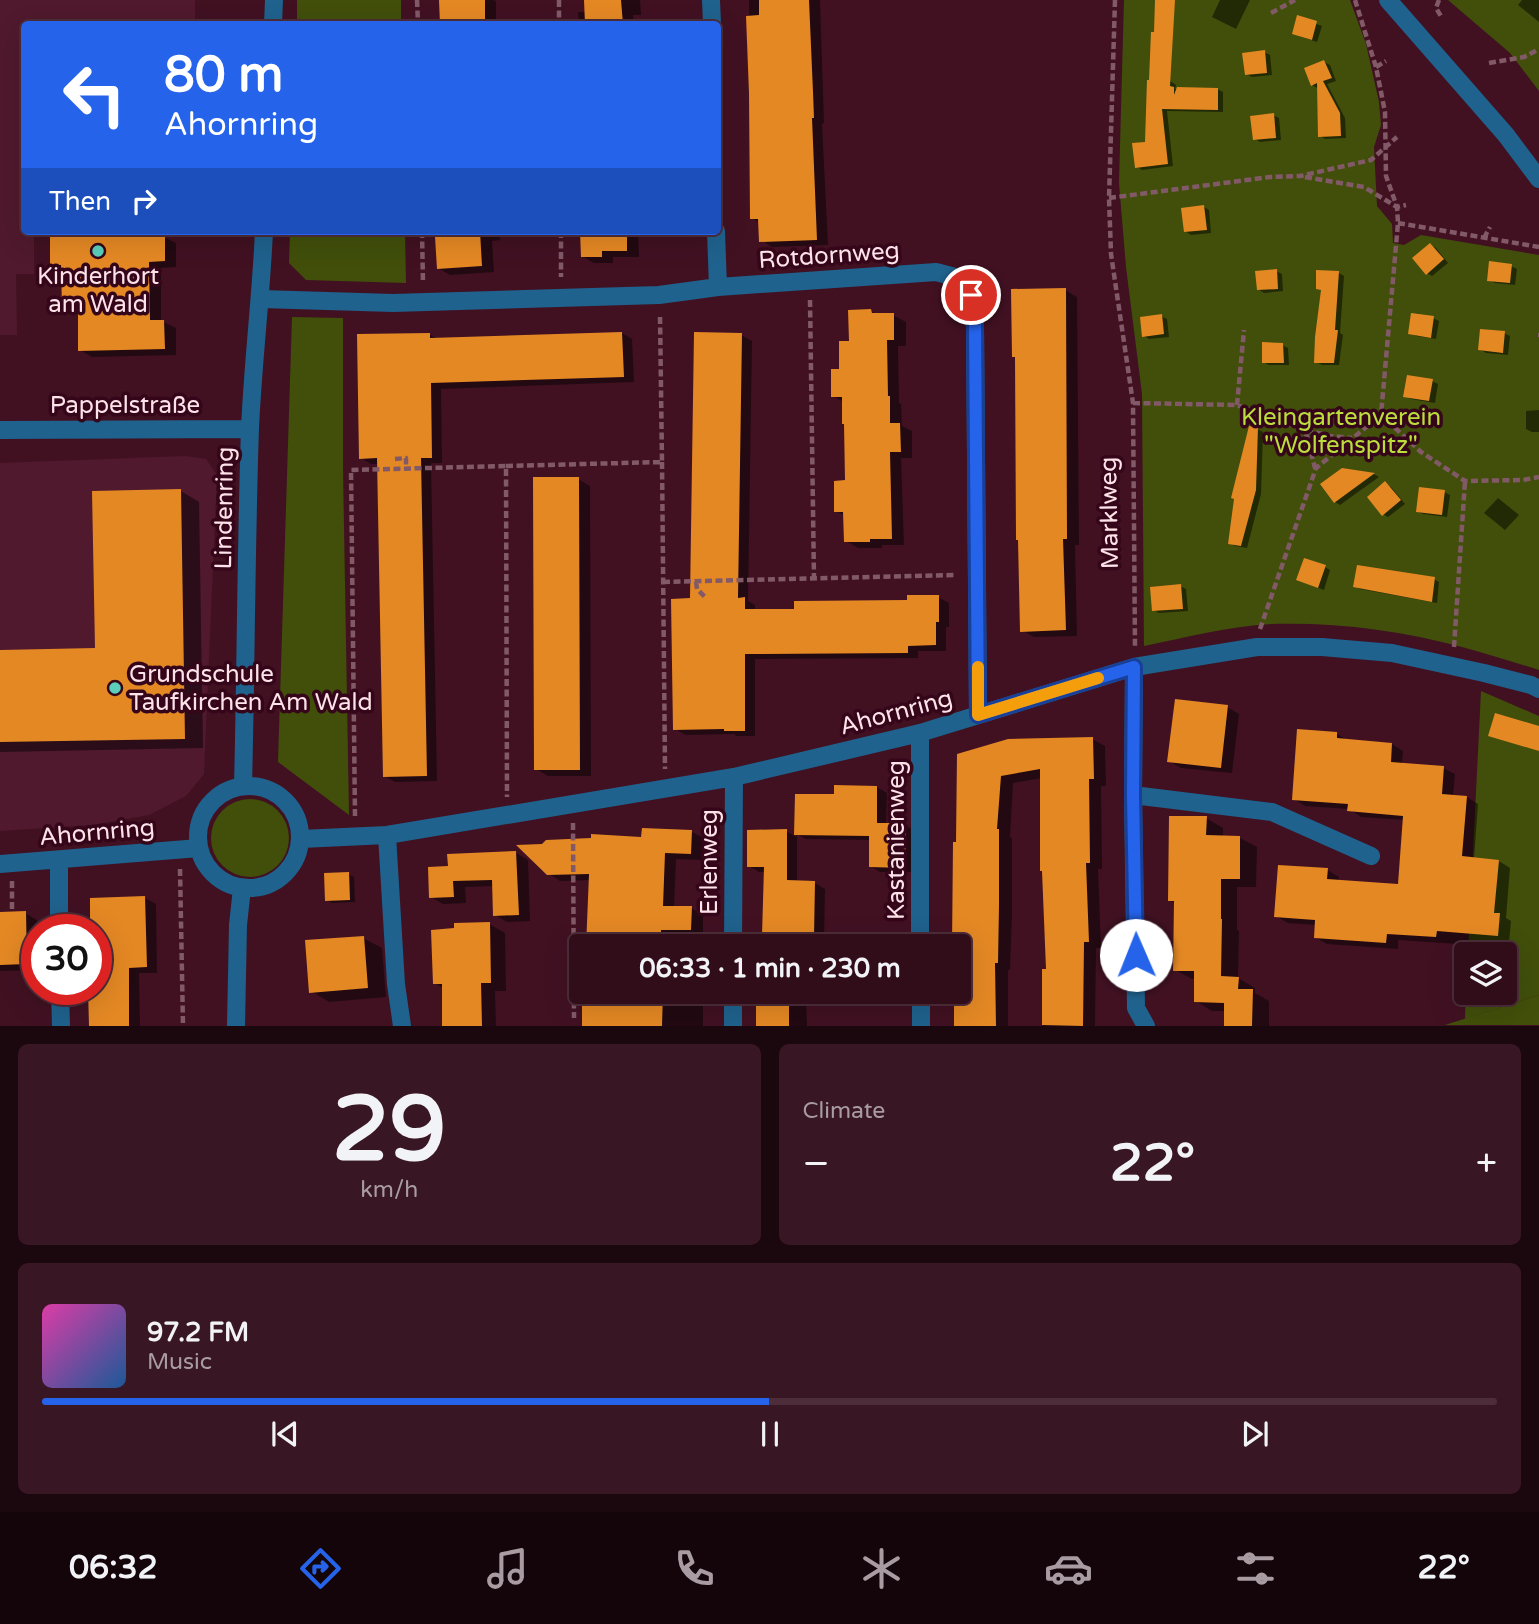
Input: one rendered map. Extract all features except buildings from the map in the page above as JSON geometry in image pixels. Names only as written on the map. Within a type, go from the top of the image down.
[{"type":"street","points":[[273,21],[274,0]]},
{"type":"street","points":[[711,0],[712,21]]},
{"type":"street","points":[[1390,2],[1506,135],[1539,179]]},
{"type":"street","name":"Lindenring","points":[[243,786],[250,429],[264,235]]},
{"type":"street","points":[[716,235],[718,287]]},
{"type":"street","name":"Rotdornweg","points":[[261,299],[393,303],[561,299],[659,295],[718,287],[936,272],[963,279],[971,295],[975,326],[978,715]]},
{"type":"street","name":"Pappelstraße","points":[[0,430],[250,429]]},
{"type":"street","name":"Ahornring","points":[[301,839],[387,835],[734,777],[920,733],[1134,667],[1257,647],[1322,647],[1392,653],[1531,685],[1539,690]]},
{"type":"street","points":[[1134,667],[1136,1008],[1146,1026]]},
{"type":"street","name":"Kastanienweg","points":[[920,733],[920,934]]},
{"type":"street","name":"Erlenweg","points":[[733,934],[734,777]]},
{"type":"street","points":[[243,786],[265,788],[284,799],[297,817],[301,839],[296,860],[282,877],[263,887],[242,888],[214,875],[204,863],[199,848],[199,827],[207,807],[223,793],[243,786]]},
{"type":"street","points":[[1133,795],[1272,812],[1371,856]]},
{"type":"street","points":[[387,835],[396,984],[402,1026]]},
{"type":"street","name":"Ahornring","points":[[6,864],[199,848]]},
{"type":"street","points":[[59,860],[60,914]]},
{"type":"street","points":[[236,1026],[238,925],[242,888]]},
{"type":"street","points":[[733,1004],[733,1026]]},
{"type":"street","points":[[920,1004],[920,1026]]},
{"type":"street","points":[[60,1005],[61,1026]]},
{"type":"path","points":[[417,0],[418,21]]},
{"type":"path","points":[[559,0],[559,21]]},
{"type":"path","name":"Marklweg","points":[[1115,0],[1109,198],[1111,254],[1133,403],[1134,667]]},
{"type":"path","points":[[1271,13],[1295,0]]},
{"type":"path","points":[[1257,647],[1261,624],[1315,468],[1381,415],[1398,223],[1397,207],[1386,176],[1385,112],[1376,67],[1356,0]]},
{"type":"path","points":[[1439,0],[1436,8],[1442,18]]},
{"type":"path","points":[[1489,63],[1524,57],[1539,49]]},
{"type":"path","points":[[1376,67],[1386,61]]},
{"type":"path","points":[[1109,198],[1270,177],[1300,176],[1371,160],[1397,137]]},
{"type":"path","points":[[1300,176],[1364,187],[1397,207],[1406,205]]},
{"type":"path","points":[[1398,223],[1539,247]]},
{"type":"path","points":[[1484,238],[1490,226]]},
{"type":"path","points":[[422,235],[423,302]]},
{"type":"path","points":[[561,235],[561,299]]},
{"type":"path","points":[[810,281],[814,579]]},
{"type":"path","points":[[659,295],[665,789]]},
{"type":"path","points":[[1237,405],[1244,330]]},
{"type":"path","points":[[1133,403],[1237,405],[1305,430],[1354,438]]},
{"type":"path","points":[[1381,415],[1421,452],[1465,481],[1523,480],[1539,477]]},
{"type":"path","points":[[1305,430],[1315,468]]},
{"type":"path","points":[[395,459],[406,458],[406,469]]},
{"type":"path","points":[[355,836],[351,470],[662,462]]},
{"type":"path","points":[[506,466],[507,815]]},
{"type":"path","points":[[1452,666],[1465,481]]},
{"type":"path","points":[[663,582],[977,575]]},
{"type":"path","points":[[696,582],[697,589],[706,598]]},
{"type":"path","points":[[573,804],[574,1018]]},
{"type":"path","points":[[180,849],[183,1026]]},
{"type":"path","points":[[6,864],[12,912]]},
{"type":"shaded area","points":[[0,0],[195,0],[195,21],[21,21],[21,235],[34,235],[34,274],[16,274],[17,335],[0,335]]},
{"type":"shaded area","points":[[186,456],[206,459],[217,475],[204,774],[186,796],[149,815],[92,825],[0,831],[0,463]]},
{"type":"green space","points":[[297,0],[401,0],[401,21],[297,21]]},
{"type":"green space","name":"Kleingartenverein \"Wolfenspitz\"","points":[[1124,0],[1350,0],[1366,44],[1379,102],[1381,125],[1374,147],[1377,206],[1392,224],[1393,243],[1404,245],[1421,235],[1539,255],[1539,670],[1415,636],[1319,624],[1239,627],[1144,646],[1142,394],[1126,267],[1119,183]]},
{"type":"green space","points":[[1448,0],[1539,0],[1539,91],[1510,53]]},
{"type":"green space","points":[[290,235],[405,235],[406,283],[306,280],[289,263]]},
{"type":"green space","points":[[292,317],[343,318],[349,815],[278,762]]},
{"type":"green space","points":[[1481,691],[1539,716],[1539,995],[1517,1002],[1517,942],[1469,942]]},
{"type":"green space","points":[[250,799],[265,802],[282,816],[289,838],[286,853],[272,870],[250,877],[235,874],[218,860],[211,838],[214,823],[228,806]]},
{"type":"green space","points":[[1539,995],[1539,1025],[1445,1025],[1508,1005],[1517,1005],[1517,1002]]},
{"type":"green space","points":[[1465,1005],[1508,1005],[1465,1019]]},
{"type":"slow traffic","points":[[978,667],[978,715],[1098,678]]},
{"type":"place","name":"Kinderhort am Wald","points":[[98,251]]},
{"type":"place","name":"Grundschule Taufkirchen Am Wald","points":[[115,688]]},
{"type":"route","points":[[971,295],[975,326],[978,715],[1134,667],[1136,955]]}]
